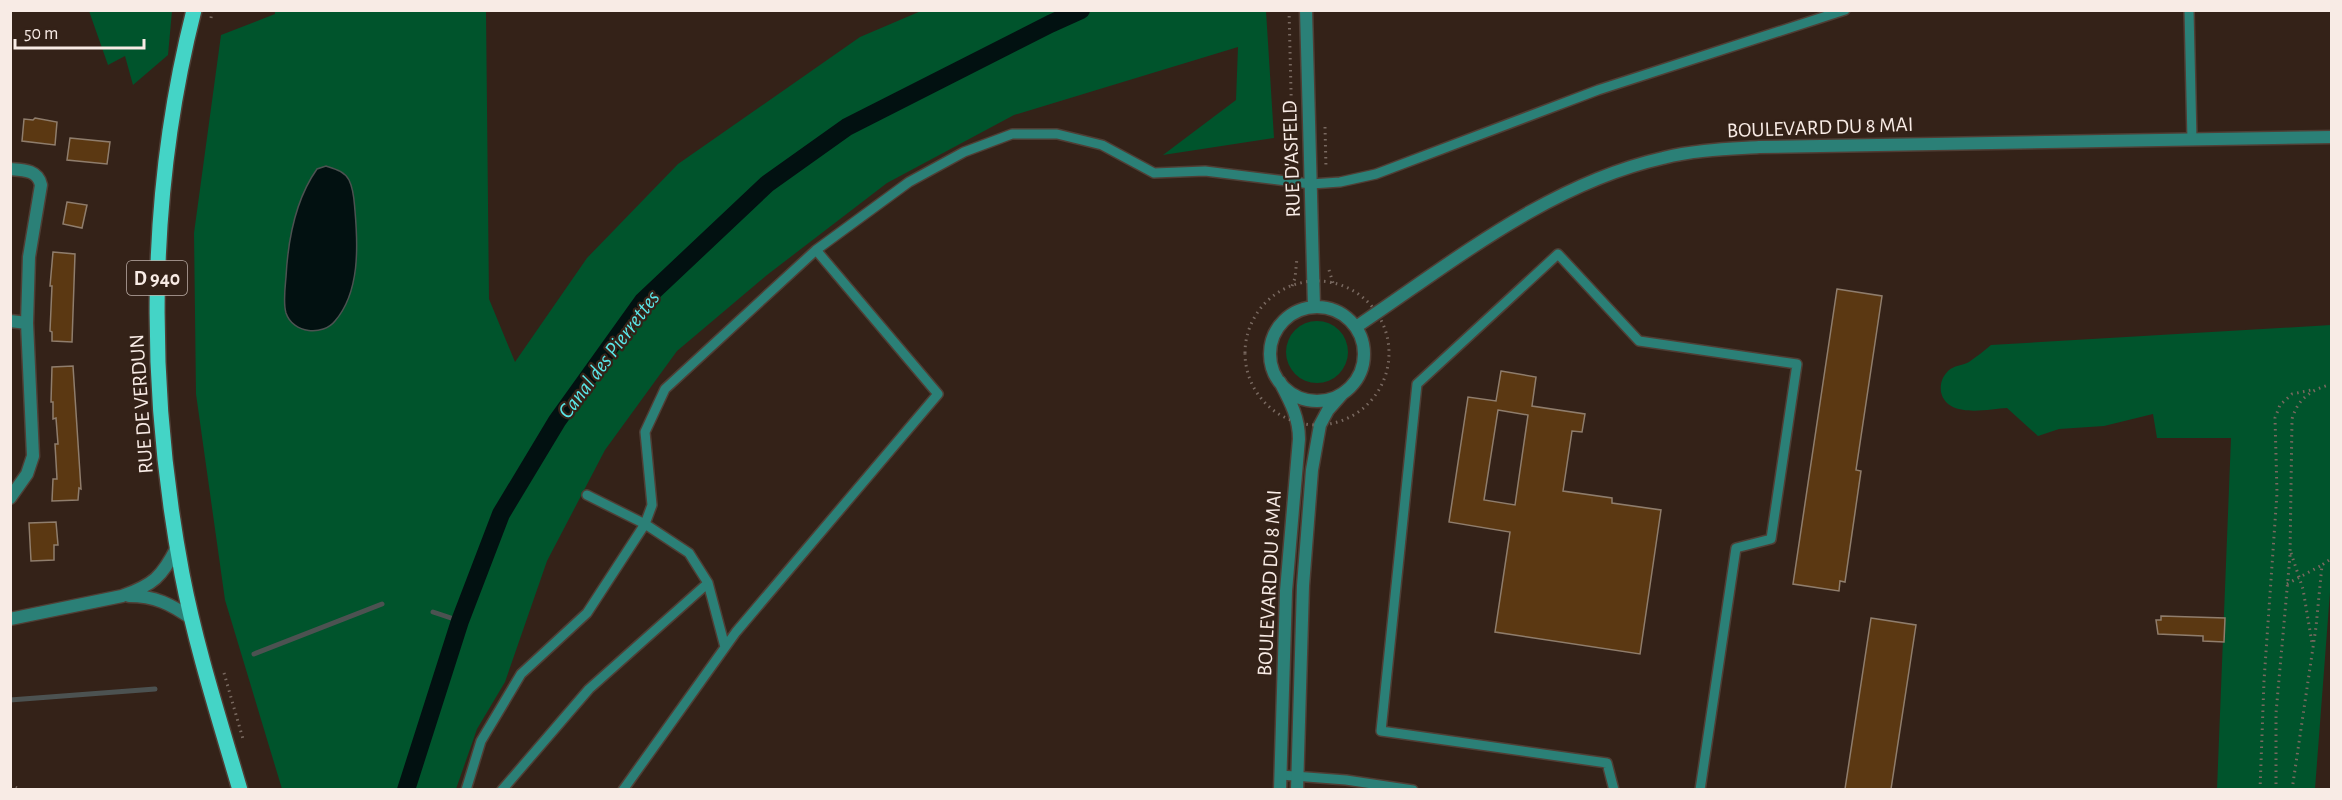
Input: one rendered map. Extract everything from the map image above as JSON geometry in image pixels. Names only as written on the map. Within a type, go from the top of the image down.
[{"type":"main road","name":"RUE DE VERDUN","points":[[194,10],[179,78],[168,148],[157,287],[159,398],[167,488],[177,547],[192,619],[240,789]]},
{"type":"street","name":"RUE D'ASFELD","points":[[1306,10],[1314,307]]},
{"type":"street","name":"BOULEVARD DU 8 MAI","points":[[1356,327],[1510,224],[1550,200],[1599,178],[1665,157],[1728,149],[1777,147],[2331,137]]},
{"type":"street","points":[[10,169],[34,173],[41,185],[29,257],[27,323],[33,456],[27,474],[10,498]]},
{"type":"street","points":[[1314,307],[1338,311],[1356,327],[1363,344],[1364,363],[1356,380],[1343,393],[1325,400],[1306,399],[1289,391],[1280,382],[1271,359],[1271,346],[1275,334],[1290,315],[1314,307]]},
{"type":"street","points":[[10,321],[27,323]]},
{"type":"street","name":"BOULEVARD DU 8 MAI","points":[[1280,382],[1291,401],[1298,423],[1299,439],[1286,591],[1280,789]]},
{"type":"street","name":"BOULEVARD DU 8 MAI","points":[[1297,789],[1304,563],[1312,470],[1320,425],[1334,402],[1343,393]]},
{"type":"street","points":[[10,619],[122,596],[153,582],[164,572],[177,547]]},
{"type":"street","points":[[122,596],[156,598],[192,619]]},
{"type":"lane","points":[[466,789],[481,741],[521,674],[587,613],[645,524],[652,505],[645,432],[665,389],[816,250],[909,182],[964,152],[1012,134],[1057,134],[1102,145],[1154,174],[1205,171],[1311,184],[1340,182],[1376,174],[1598,90],[1845,10]]},
{"type":"lane","points":[[2189,10],[2192,140]]},
{"type":"lane","points":[[623,789],[725,647],[938,394],[816,250]]},
{"type":"lane","points":[[1614,789],[1607,764],[1381,732],[1417,384],[1558,254],[1639,341],[1797,364],[1771,539],[1736,548],[1700,789]]},
{"type":"lane","points":[[587,495],[645,524],[689,553],[708,583],[725,647]]},
{"type":"lane","points":[[502,789],[589,689],[708,583]]},
{"type":"lane","points":[[1281,775],[1346,780],[1413,789]]},
{"type":"path","points":[[210,21],[212,10]]},
{"type":"path","name":"RUE D'ASFELD","points":[[1290,10],[1295,214]]},
{"type":"path","points":[[1292,286],[1297,257]]},
{"type":"path","points":[[1314,282],[1339,285],[1354,291],[1377,313],[1389,342],[1388,366],[1380,389],[1371,402],[1359,412],[1345,420],[1320,425],[1298,423],[1272,410],[1261,399],[1253,386],[1245,357],[1246,342],[1257,314],[1272,297],[1292,286],[1314,282]]},
{"type":"path","points":[[2260,789],[2264,681],[2277,493],[2276,418],[2280,405],[2292,394],[2331,384]]},
{"type":"path","points":[[2276,789],[2276,712],[2290,550],[2292,419],[2302,398],[2313,390]]},
{"type":"path","points":[[2290,550],[2300,578],[2312,648]]},
{"type":"path","points":[[2287,584],[2331,558]]},
{"type":"path","points":[[2292,789],[2322,564]]},
{"type":"path","points":[[222,666],[245,745]]},
{"type":"path","points":[[10,785],[22,789]]},
{"type":"green space","points":[[89,11],[172,11],[168,55],[133,85],[125,56],[108,65]]},
{"type":"green space","points":[[275,11],[486,11],[489,299],[515,362],[587,258],[678,164],[860,37],[921,11],[1266,11],[1274,138],[1163,155],[1236,100],[1238,47],[1014,115],[887,183],[767,275],[677,351],[605,450],[547,561],[505,682],[477,729],[456,789],[282,789],[225,600],[196,394],[194,233],[221,35],[275,14]]},
{"type":"green space","points":[[1317,321],[1339,330],[1348,352],[1339,374],[1317,383],[1295,374],[1286,352],[1295,330]]},
{"type":"green space","points":[[2331,325],[2332,566],[2315,789],[2217,789],[2231,438],[2157,438],[2153,414],[2104,426],[2059,429],[2038,436],[2007,408],[1969,410],[1951,406],[1941,392],[1941,383],[1950,369],[1969,362],[1991,345]]},
{"type":"shaded area","points":[[326,166],[345,174],[352,188],[357,254],[353,283],[343,309],[330,326],[316,331],[301,329],[290,320],[286,313],[284,295],[291,234],[298,207],[317,169]]},
{"type":"building","points":[[35,118],[57,122],[55,145],[22,141],[24,119],[33,120]]},
{"type":"building","points":[[70,138],[110,142],[107,164],[67,160]]},
{"type":"building","points":[[67,202],[87,205],[82,228],[63,224]]},
{"type":"building","points":[[53,252],[75,254],[72,342],[52,341],[50,331],[52,286],[50,286]]},
{"type":"building","points":[[1837,289],[1882,296],[1856,470],[1861,471],[1845,582],[1840,581],[1839,591],[1793,584]]},
{"type":"building","points":[[73,366],[81,489],[79,488],[78,500],[52,501],[53,479],[57,479],[55,444],[58,444],[56,418],[53,419],[53,402],[51,402],[52,367]]},
{"type":"building","points":[[1501,371],[1536,377],[1532,406],[1585,414],[1582,432],[1572,431],[1563,491],[1612,498],[1612,503],[1661,510],[1640,654],[1495,632],[1510,532],[1449,522],[1468,397],[1496,401]],"holes":[[[1498,410],[1528,415],[1515,505],[1484,500]]]},
{"type":"building","points":[[56,522],[58,545],[54,545],[54,560],[31,561],[29,523]]},
{"type":"building","points":[[2161,616],[2225,618],[2224,642],[2203,641],[2203,636],[2158,634],[2156,620],[2161,620]]},
{"type":"building","points":[[1871,618],[1916,625],[1891,789],[1845,789]]},
{"type":"waterway","name":"Canal des Pierrettes","points":[[406,790],[460,621],[501,514],[557,421],[643,301],[767,184],[847,127],[1081,10]]},
{"type":"waterway","points":[[254,654],[382,604]]},
{"type":"waterway","points":[[433,612],[460,621]]},
{"type":"waterway","points":[[10,700],[155,689]]}]
